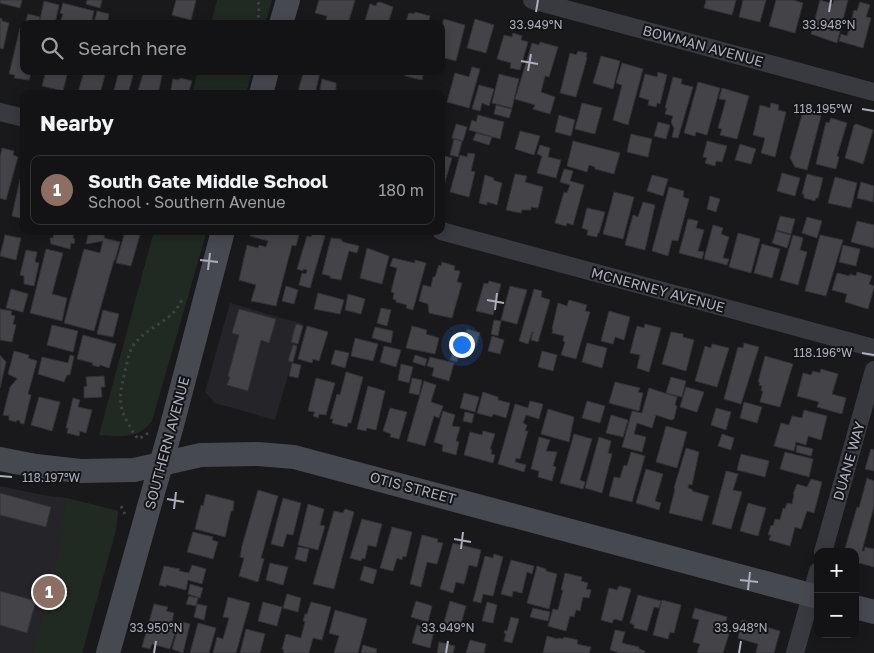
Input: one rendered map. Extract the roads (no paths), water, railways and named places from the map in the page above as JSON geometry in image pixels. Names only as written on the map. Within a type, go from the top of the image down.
[{"type":"main road","points":[[282,20],[288,0]]},
{"type":"main road","points":[[262,90],[266,75]]},
{"type":"main road","name":"SOUTHERN AVENUE","points":[[108,653],[222,235]]},
{"type":"main road","name":"OTIS STREET","points":[[0,459],[36,466],[80,471],[134,470],[201,455],[258,454],[294,457],[814,596]]},
{"type":"main road","points":[[859,608],[874,612]]},
{"type":"street","name":"BOWMAN AVENUE","points":[[532,0],[874,92]]},
{"type":"street","points":[[0,112],[20,117]]},
{"type":"street","name":"MCNERNEY AVENUE","points":[[445,232],[874,348]]},
{"type":"street","name":"DUANE WAY","points":[[824,548],[874,370]]},
{"type":"street","points":[[795,653],[814,596]]},
{"type":"place","name":"South Gate Middle School","points":[[49,592]]}]
